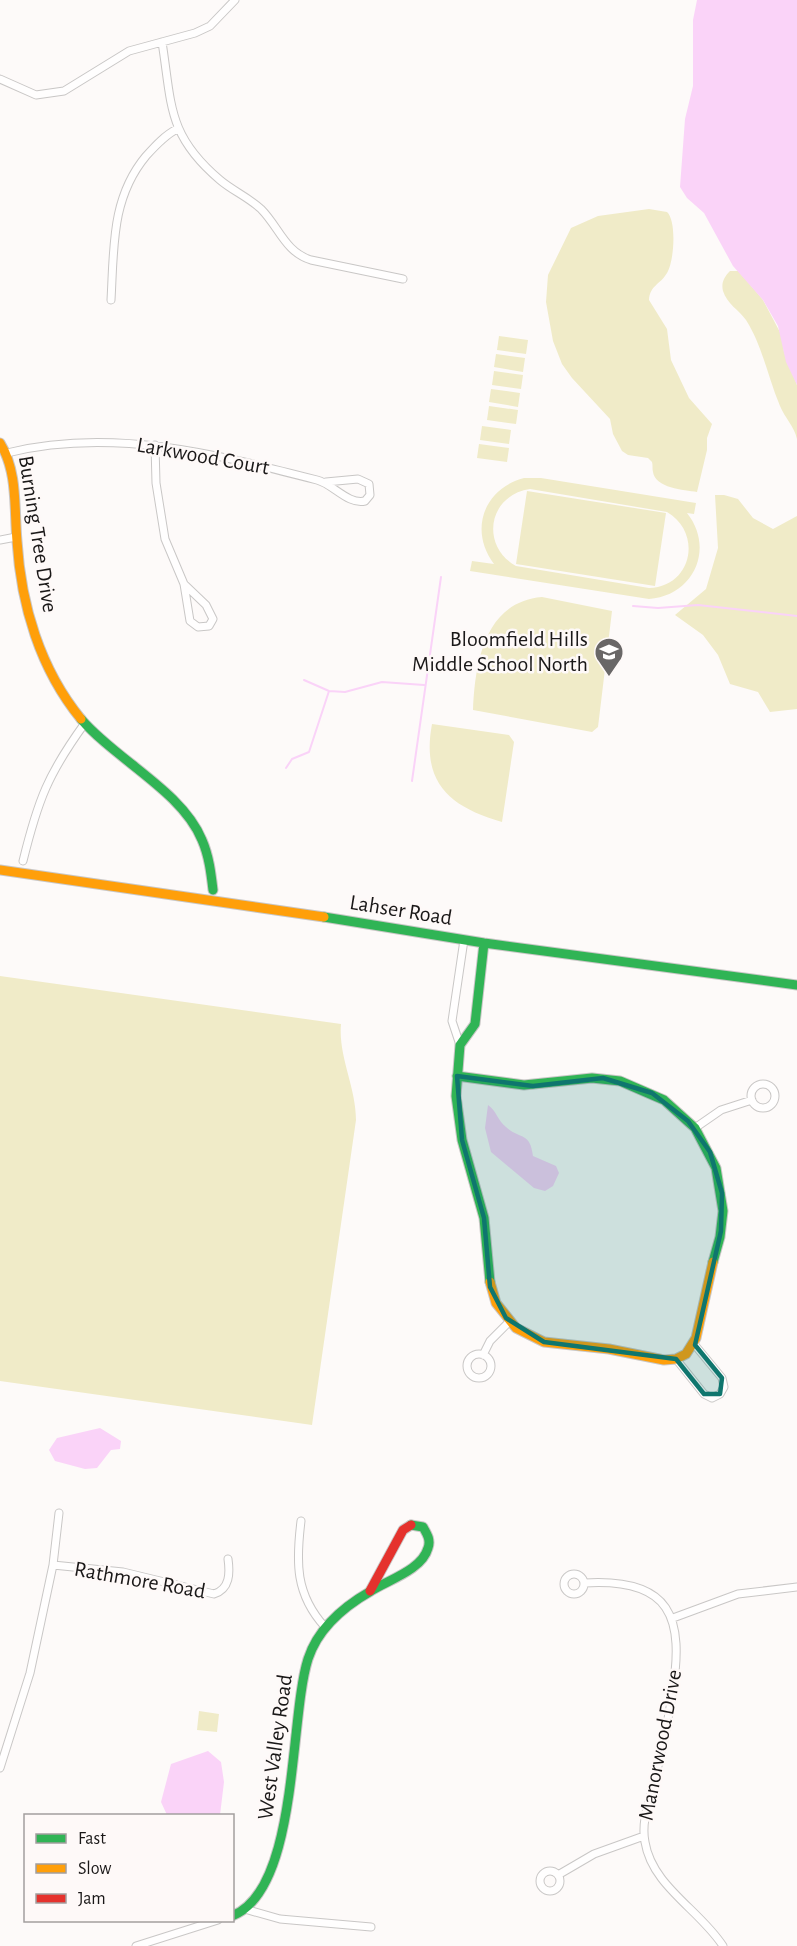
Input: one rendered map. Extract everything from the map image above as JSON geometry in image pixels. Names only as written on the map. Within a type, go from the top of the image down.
[{"type":"street","points":[[0,79],[36,95],[56,93],[120,56],[195,33],[210,26],[235,0]]},
{"type":"street","points":[[162,42],[177,129],[185,144],[204,165],[260,208],[298,255],[311,260],[403,279]]},
{"type":"street","points":[[111,300],[115,232],[124,188],[165,136],[177,129]]},
{"type":"street","name":"Burning Tree Drive","points":[[0,443],[10,462],[16,537],[26,600],[43,658],[70,704],[86,723],[111,749],[162,788],[187,811],[203,841],[213,890]]},
{"type":"street","name":"Larkwood Court","points":[[7,453],[87,443],[155,445],[230,458],[326,482],[363,480],[369,484],[370,495],[365,501],[354,501],[326,482]]},
{"type":"street","points":[[155,445],[156,483],[165,539],[184,584],[190,621],[198,627],[209,626],[213,619],[211,611],[184,584]]},
{"type":"street","points":[[0,540],[16,537]]},
{"type":"street","points":[[24,861],[43,789],[63,754],[86,723]]},
{"type":"street","name":"Lahser Road","points":[[0,870],[215,899],[484,943],[797,985]]},
{"type":"street","points":[[457,1076],[532,1086],[592,1077],[620,1081],[640,1087],[664,1100],[694,1128],[716,1168],[723,1210],[720,1237],[706,1283],[694,1344],[686,1354],[676,1359],[664,1360],[609,1349],[544,1342],[526,1335],[509,1322],[496,1304],[490,1287],[483,1210],[458,1120],[457,1076],[460,1045],[452,1021],[464,940]]},
{"type":"street","points":[[460,1045],[475,1024],[484,943]]},
{"type":"street","points":[[694,1128],[722,1110],[752,1100]]},
{"type":"street","points":[[483,1355],[490,1341],[509,1322]]},
{"type":"street","points":[[676,1359],[704,1394],[712,1398],[720,1395],[724,1387],[722,1378],[694,1344]]},
{"type":"street","points":[[53,1565],[59,1513]]},
{"type":"street","points":[[301,1521],[297,1556],[299,1577],[308,1600],[325,1626]]},
{"type":"street","name":"West Valley Road","points":[[248,1910],[259,1894],[286,1817],[301,1690],[310,1655],[325,1626],[370,1591],[405,1572],[420,1560],[428,1544],[428,1534],[423,1527],[412,1524],[403,1530],[370,1591]]},
{"type":"street","name":"Rathmore Road","points":[[0,1768],[30,1673],[53,1565],[123,1572],[214,1594],[221,1591],[227,1582],[230,1573],[228,1559]]},
{"type":"street","points":[[585,1583],[608,1582],[637,1587],[657,1599],[673,1618],[738,1594],[797,1587]]},
{"type":"street","name":"Manorwood Drive","points":[[673,1618],[678,1645],[674,1683],[665,1737],[645,1819],[644,1836],[650,1858],[659,1874],[723,1946]]},
{"type":"street","points":[[558,1875],[603,1850],[644,1836]]},
{"type":"street","points":[[234,1915],[248,1910],[280,1919],[371,1927]]},
{"type":"street","points":[[136,1946],[212,1922]]},
{"type":"highlighted area","points":[[457,1076],[533,1086],[603,1078],[652,1093],[688,1121],[710,1152],[722,1193],[721,1231],[695,1345],[722,1378],[720,1394],[704,1394],[676,1359],[544,1342],[506,1318],[490,1287],[484,1218],[462,1140]]},
{"type":"shaded area","points":[[697,0],[797,0],[797,385],[786,362],[778,326],[763,300],[733,266],[704,213],[687,198],[680,187],[685,119],[693,86],[693,20]]},
{"type":"shaded area","points":[[649,209],[667,212],[672,224],[673,242],[667,273],[651,291],[649,300],[667,329],[671,360],[689,398],[712,424],[707,438],[707,450],[697,492],[664,485],[655,477],[652,462],[648,458],[628,455],[622,451],[613,434],[610,419],[562,364],[553,341],[546,302],[548,275],[571,228],[598,216]]},
{"type":"shaded area","points":[[730,271],[739,271],[763,300],[782,336],[784,352],[797,385],[797,439],[780,406],[752,330],[743,316],[727,300],[723,291],[722,285]]},
{"type":"shaded area","points":[[499,336],[528,340],[526,354],[497,350]]},
{"type":"shaded area","points":[[496,354],[525,358],[523,372],[494,367]]},
{"type":"shaded area","points":[[494,371],[523,375],[521,389],[492,385]]},
{"type":"shaded area","points":[[491,389],[520,393],[518,407],[489,402]]},
{"type":"shaded area","points":[[489,406],[518,410],[516,424],[487,420]]},
{"type":"shaded area","points":[[482,426],[511,430],[509,444],[480,440]]},
{"type":"shaded area","points":[[479,444],[509,448],[507,462],[477,458]]},
{"type":"shaded area","points":[[524,478],[541,478],[696,503],[694,514],[687,513],[695,527],[699,541],[699,555],[695,568],[688,580],[678,589],[665,596],[649,599],[470,571],[472,561],[494,564],[486,551],[482,538],[484,513],[490,501],[510,484]],"holes":[[[530,489],[667,512],[678,521],[685,533],[688,558],[675,579],[664,585],[649,588],[516,566],[497,546],[494,534],[494,522],[505,501],[516,493]]]},
{"type":"shaded area","points":[[527,491],[666,513],[655,586],[516,564]]},
{"type":"shaded area","points":[[715,495],[738,499],[753,518],[773,529],[797,516],[797,709],[770,712],[758,692],[730,684],[718,655],[703,635],[675,615],[706,589],[718,548]]},
{"type":"shaded area","points":[[542,597],[612,611],[598,727],[592,732],[473,710],[480,655],[495,623],[507,610],[522,601]]},
{"type":"shaded area","points":[[432,724],[509,735],[514,742],[502,822],[468,809],[443,790],[431,762]]},
{"type":"shaded area","points":[[0,976],[341,1024],[342,1048],[356,1120],[312,1425],[0,1381]]},
{"type":"shaded area","points":[[488,1105],[506,1127],[527,1139],[533,1156],[556,1166],[559,1173],[553,1186],[545,1191],[534,1188],[491,1152],[485,1128]]},
{"type":"shaded area","points":[[100,1428],[121,1441],[120,1449],[111,1450],[97,1468],[85,1469],[55,1461],[49,1450],[57,1438]]},
{"type":"shaded area","points":[[199,1711],[219,1714],[217,1732],[197,1730]]},
{"type":"shaded area","points":[[208,1751],[221,1762],[224,1782],[220,1814],[167,1814],[161,1802],[171,1764]]},
{"type":"waterway","points":[[412,781],[441,577]]},
{"type":"waterway","points":[[633,606],[658,608],[698,605],[797,616]]},
{"type":"waterway","points":[[304,680],[329,691],[345,692],[382,682],[424,685]]},
{"type":"waterway","points":[[286,768],[292,759],[309,752],[329,691]]},
{"type":"traffic: fast","points":[[81,719],[95,734],[180,806],[202,840],[213,890]]},
{"type":"traffic: fast","points":[[324,917],[484,943],[797,985]]},
{"type":"traffic: fast","points":[[484,943],[475,1024],[460,1045],[456,1096],[462,1140],[484,1218],[490,1282]]},
{"type":"traffic: fast","points":[[457,1076],[524,1085],[592,1078],[620,1081],[664,1100],[695,1128],[716,1168],[723,1211],[720,1237],[713,1262]]},
{"type":"traffic: fast","points":[[234,1915],[254,1900],[269,1873],[280,1839],[288,1800],[302,1686],[312,1648],[325,1628],[341,1611],[378,1587],[404,1574],[425,1556],[429,1545],[427,1535],[423,1527],[411,1525]]},
{"type":"traffic: slow","points":[[0,443],[10,466],[14,490],[19,565],[28,612],[54,679],[81,719]]},
{"type":"traffic: slow","points":[[0,870],[324,917]]},
{"type":"traffic: slow","points":[[490,1282],[496,1303],[516,1328],[544,1342],[609,1349],[664,1360],[676,1359],[686,1354],[696,1338],[713,1262]]},
{"type":"traffic: jam","points":[[370,1591],[403,1530],[411,1525]]},
{"type":"place","name":"Bloomfield Hills Middle School North","points":[[609,678]]}]
